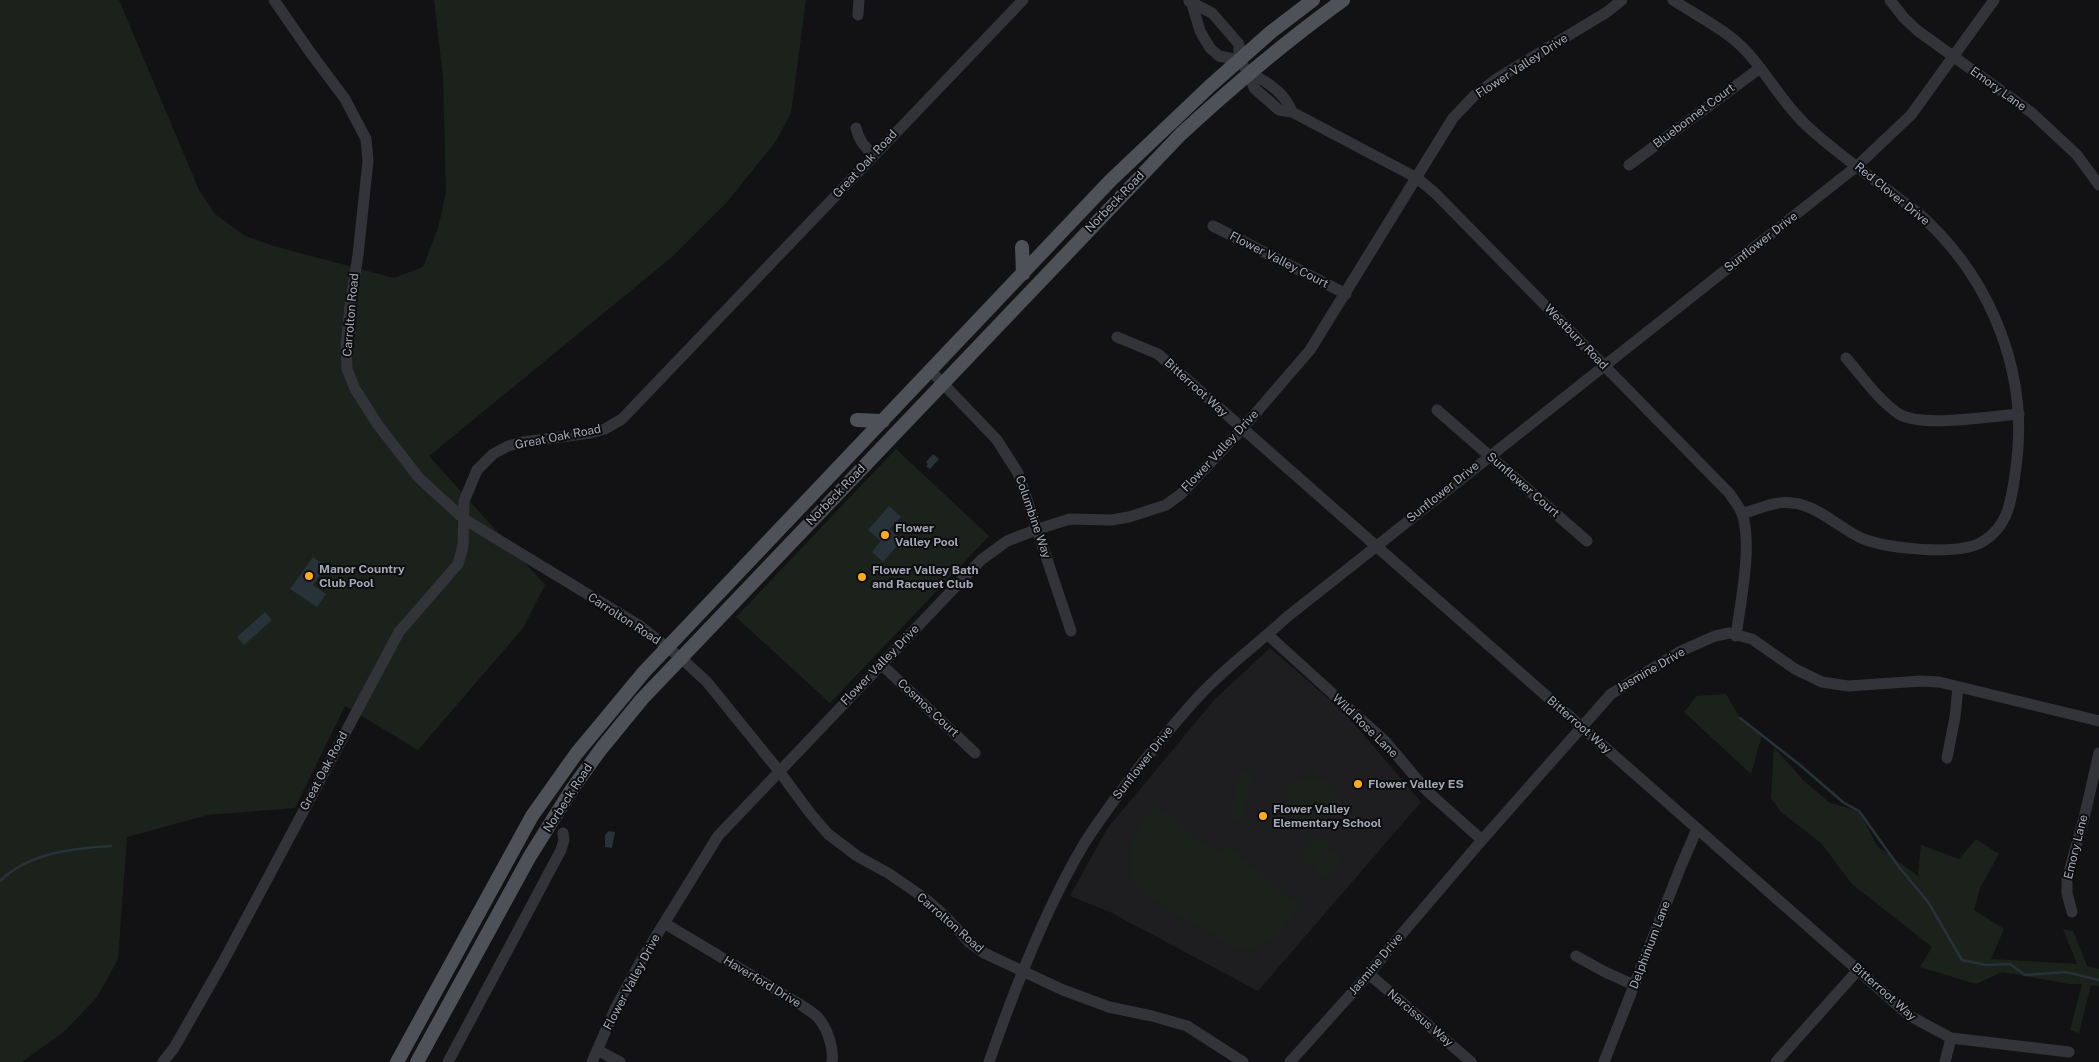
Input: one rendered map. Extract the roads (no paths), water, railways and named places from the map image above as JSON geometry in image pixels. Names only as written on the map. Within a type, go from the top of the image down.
[{"type":"main road","name":"Norbeck Road","points":[[397,1062],[532,816],[576,754],[644,672],[1110,181],[1180,113],[1239,60],[1313,0]]},
{"type":"main road","name":"Norbeck Road","points":[[416,1062],[530,856],[572,789],[600,749],[642,699],[1181,134],[1249,73],[1343,0]]},
{"type":"main road","points":[[1022,247],[1023,274]]},
{"type":"main road","points":[[857,420],[883,421]]},
{"type":"main road","points":[[485,875],[490,893]]},
{"type":"street","name":"Carrolton Road","points":[[274,0],[346,99],[366,139],[368,162],[358,255],[350,306],[346,346],[347,369],[355,389],[382,430],[419,478],[464,520],[640,626],[668,647],[707,682],[828,834],[858,856],[888,873],[922,898],[944,915],[969,942],[984,953],[1063,990],[1109,1007],[1187,1026],[1243,1062]]},
{"type":"street","points":[[858,16],[859,0]]},
{"type":"street","name":"Great Oak Road","points":[[163,1062],[174,1048],[222,963],[399,632],[458,564],[463,546],[464,501],[477,470],[494,454],[508,446],[523,442],[590,433],[605,429],[622,419],[1024,0]]},
{"type":"street","name":"Flower Valley Drive","points":[[592,1062],[629,983],[718,836],[981,560],[1007,541],[1038,529],[1070,520],[1111,520],[1129,517],[1166,505],[1181,494],[1242,429],[1310,350],[1453,118],[1474,96],[1498,78],[1607,12],[1622,0]]},
{"type":"street","name":"Red Clover Drive","points":[[1672,0],[1746,50],[1806,125],[1926,219],[1955,250],[1973,276],[2001,332],[2012,371],[2019,414],[2020,441],[2012,500],[2005,520],[1991,536],[1980,544],[1958,549],[1892,547],[1862,538],[1808,507],[1794,503],[1779,502],[1742,514]]},
{"type":"street","name":"Emory Lane","points":[[1890,0],[1904,18],[1918,31],[2032,113],[2077,155],[2099,185]]},
{"type":"street","name":"Sunflower Drive","points":[[989,1062],[1005,1016],[1063,882],[1109,806],[1200,694],[1235,661],[1287,617],[1489,455],[1857,166],[1911,115],[1994,0]]},
{"type":"street","name":"Westbury Road","points":[[1190,2],[1200,31],[1210,48],[1219,56],[1239,60]]},
{"type":"street","name":"Westbury Road","points":[[1190,2],[1212,13],[1239,44],[1239,60],[1249,73],[1254,88],[1279,110],[1292,112],[1417,178],[1435,193],[1730,494],[1742,514],[1746,533],[1746,551],[1736,636]]},
{"type":"street","name":"Bluebonnet Court","points":[[1629,165],[1760,68]]},
{"type":"street","points":[[856,128],[858,139],[874,155]]},
{"type":"street","name":"Flower Valley Court","points":[[1213,226],[1346,294]]},
{"type":"street","name":"Bitterroot Way","points":[[1117,337],[1158,354],[1377,546],[1471,632],[1910,1016],[1951,1038],[2069,1052]]},
{"type":"street","points":[[1846,358],[1885,402],[1901,415],[1937,420],[2019,414]]},
{"type":"street","name":"Columbine Way","points":[[931,371],[997,440],[1018,473],[1071,631]]},
{"type":"street","name":"Sunflower Court","points":[[1437,410],[1587,541]]},
{"type":"street","name":"Jasmine Drive","points":[[1290,1062],[1369,974],[1482,840],[1611,694],[1681,652],[1715,636],[1729,634],[1752,640],[1795,669],[1822,682],[1848,686],[1921,681],[1939,682],[2099,721]]},
{"type":"street","name":"Wild Rose Lane","points":[[1268,635],[1385,741],[1427,791],[1482,840]]},
{"type":"street","name":"Cosmos Court","points":[[881,664],[974,752]]},
{"type":"street","points":[[1946,758],[1955,717],[1958,687]]},
{"type":"street","name":"Emory Lane","points":[[2072,912],[2067,893],[2067,879],[2099,753]]},
{"type":"street","name":"Delphinium Lane","points":[[1604,1062],[1697,830]]},
{"type":"street","name":"Norbeck Road","points":[[448,1062],[561,850],[564,840],[563,833]]},
{"type":"street","name":"Haverford Drive","points":[[664,924],[801,1005],[820,1019],[833,1054],[832,1062]]},
{"type":"street","points":[[1576,956],[1634,985]]},
{"type":"street","points":[[1776,1062],[1858,970]]},
{"type":"street","name":"Narcissus Way","points":[[1369,974],[1471,1062]]},
{"type":"street","points":[[1945,1062],[1951,1038]]},
{"type":"street","points":[[597,1050],[620,1062]]},
{"type":"waterway","points":[[1740,718],[1800,765],[1844,803],[1859,811],[1899,867],[1928,902],[1962,960],[1986,965],[2010,964],[2025,975],[2066,972],[2099,980]]},
{"type":"waterway","points":[[0,881],[24,864],[38,858],[82,848],[111,846]]},
{"type":"place","name":"Flower Valley Pool","points":[[885,535]]},
{"type":"place","name":"Manor Country Club Pool","points":[[309,576]]},
{"type":"place","name":"Flower Valley Bath and Racquet Club","points":[[862,577]]},
{"type":"place","name":"Flower Valley ES","points":[[1358,784]]},
{"type":"place","name":"Flower Valley Elementary School","points":[[1263,816]]}]
